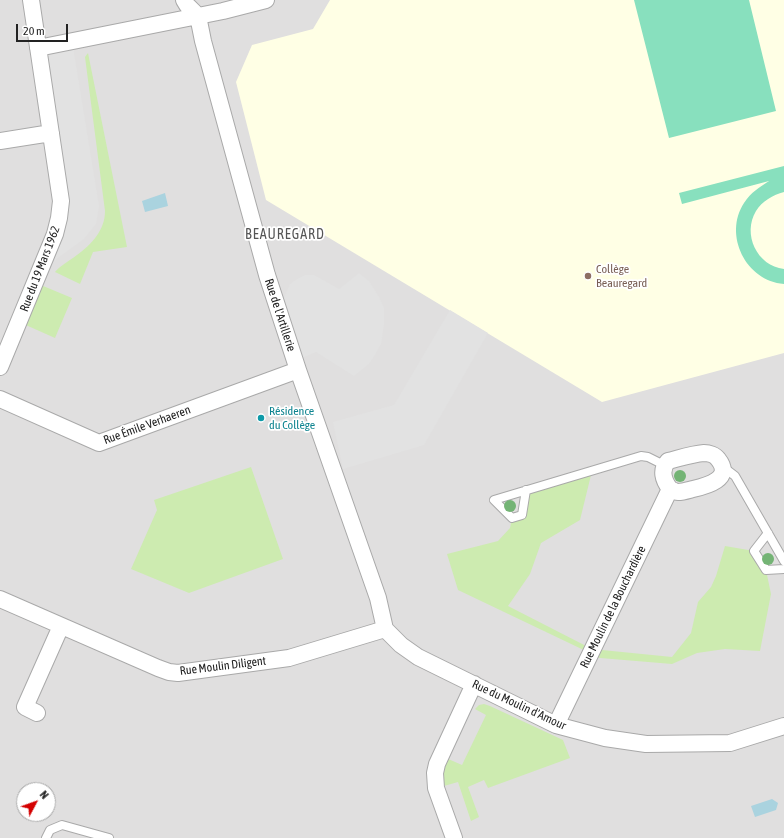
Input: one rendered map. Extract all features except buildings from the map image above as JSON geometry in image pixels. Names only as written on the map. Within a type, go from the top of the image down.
[{"type":"street","name":"Rue du 19 Mars 1962","points":[[0,367],[56,234],[61,201],[31,0]]},
{"type":"street","points":[[184,0],[198,16]]},
{"type":"street","points":[[38,48],[223,11],[266,0]]},
{"type":"street","name":"Rue de l'Artillerie","points":[[198,16],[203,41],[267,275],[298,370],[378,598],[385,629]]},
{"type":"street","points":[[0,142],[51,133]]},
{"type":"street","name":"Rue Émile Verhaeren","points":[[0,399],[99,443],[298,370]]},
{"type":"street","points":[[705,453],[712,454],[718,459],[722,471],[717,480],[710,485],[678,492],[670,489],[664,478],[664,465],[668,461],[705,453]]},
{"type":"street","name":"Rue Moulin de la Bouchardière","points":[[556,725],[670,489]]},
{"type":"street","name":"Rue Moulin Diligent","points":[[0,599],[158,668],[169,672],[178,673],[289,658],[385,629]]},
{"type":"street","points":[[37,713],[25,707],[61,626]]},
{"type":"street","name":"Rue du Moulin d'Amour","points":[[385,629],[409,652],[556,725],[605,738],[646,744],[730,743],[784,726]]},
{"type":"street","points":[[454,838],[436,788],[434,773],[474,684]]},
{"type":"lane","points":[[526,490],[641,456],[648,457],[664,465]]},
{"type":"lane","points":[[721,465],[735,476],[784,561]]},
{"type":"lane","points":[[768,533],[754,551],[766,570],[784,569]]},
{"type":"lane","points":[[46,838],[50,830],[62,825],[109,838]]},
{"type":"shaded area","points":[[0,0],[784,0],[784,838],[0,838]]},
{"type":"shaded area","name":"Collège Beauregard","points":[[330,0],[784,0],[784,353],[602,402],[266,200],[236,82],[252,45],[313,29]]},
{"type":"shaded area","points":[[72,41],[99,206],[96,224],[84,239],[40,271],[59,218],[38,48]]},
{"type":"shaded area","points":[[359,273],[369,281],[379,297],[384,308],[384,324],[381,344],[375,355],[369,364],[354,376],[316,352],[302,358],[283,300],[290,284],[305,275],[314,275],[339,289]]},
{"type":"shaded area","points":[[450,310],[488,333],[424,445],[343,469],[333,422],[394,405]]},
{"type":"green space","points":[[634,0],[749,0],[776,111],[669,138]]},
{"type":"green space","points":[[88,53],[127,247],[93,252],[80,284],[55,272],[62,265],[83,251],[97,236],[103,224],[104,218],[105,211],[85,57]]},
{"type":"green space","points":[[784,166],[784,192],[768,199],[758,207],[752,220],[751,229],[755,248],[760,255],[766,262],[774,267],[784,269],[784,284],[771,281],[759,275],[749,265],[737,242],[736,229],[738,216],[744,203],[753,193],[769,181],[682,204],[679,193]]},
{"type":"green space","points":[[36,283],[72,298],[55,338],[19,322]]},
{"type":"green space","points":[[251,467],[283,559],[189,593],[131,569],[157,510],[154,500]]},
{"type":"green space","points":[[592,471],[580,520],[541,543],[530,574],[508,606],[592,649],[672,657],[691,633],[698,602],[711,587],[725,546],[754,551],[766,570],[771,594],[760,651],[725,649],[697,653],[672,664],[588,657],[590,653],[458,590],[447,554],[498,541],[510,528],[512,518],[522,515],[526,490]]},
{"type":"green space","points":[[484,704],[563,740],[570,758],[488,788],[484,780],[468,787],[479,817],[471,821],[458,782],[444,786],[442,774],[446,758],[462,765],[486,715],[475,709],[479,705]]},
{"type":"water","points":[[165,193],[168,206],[145,212],[142,201]]},
{"type":"water","points":[[772,799],[778,803],[776,810],[755,817],[751,806]]},
{"type":"place","name":"Collège Beauregard","points":[[588,276]]},
{"type":"place","name":"Résidence du Collège","points":[[261,418]]},
{"type":"district","name":"BEAUREGARD","points":[[285,235]]}]
